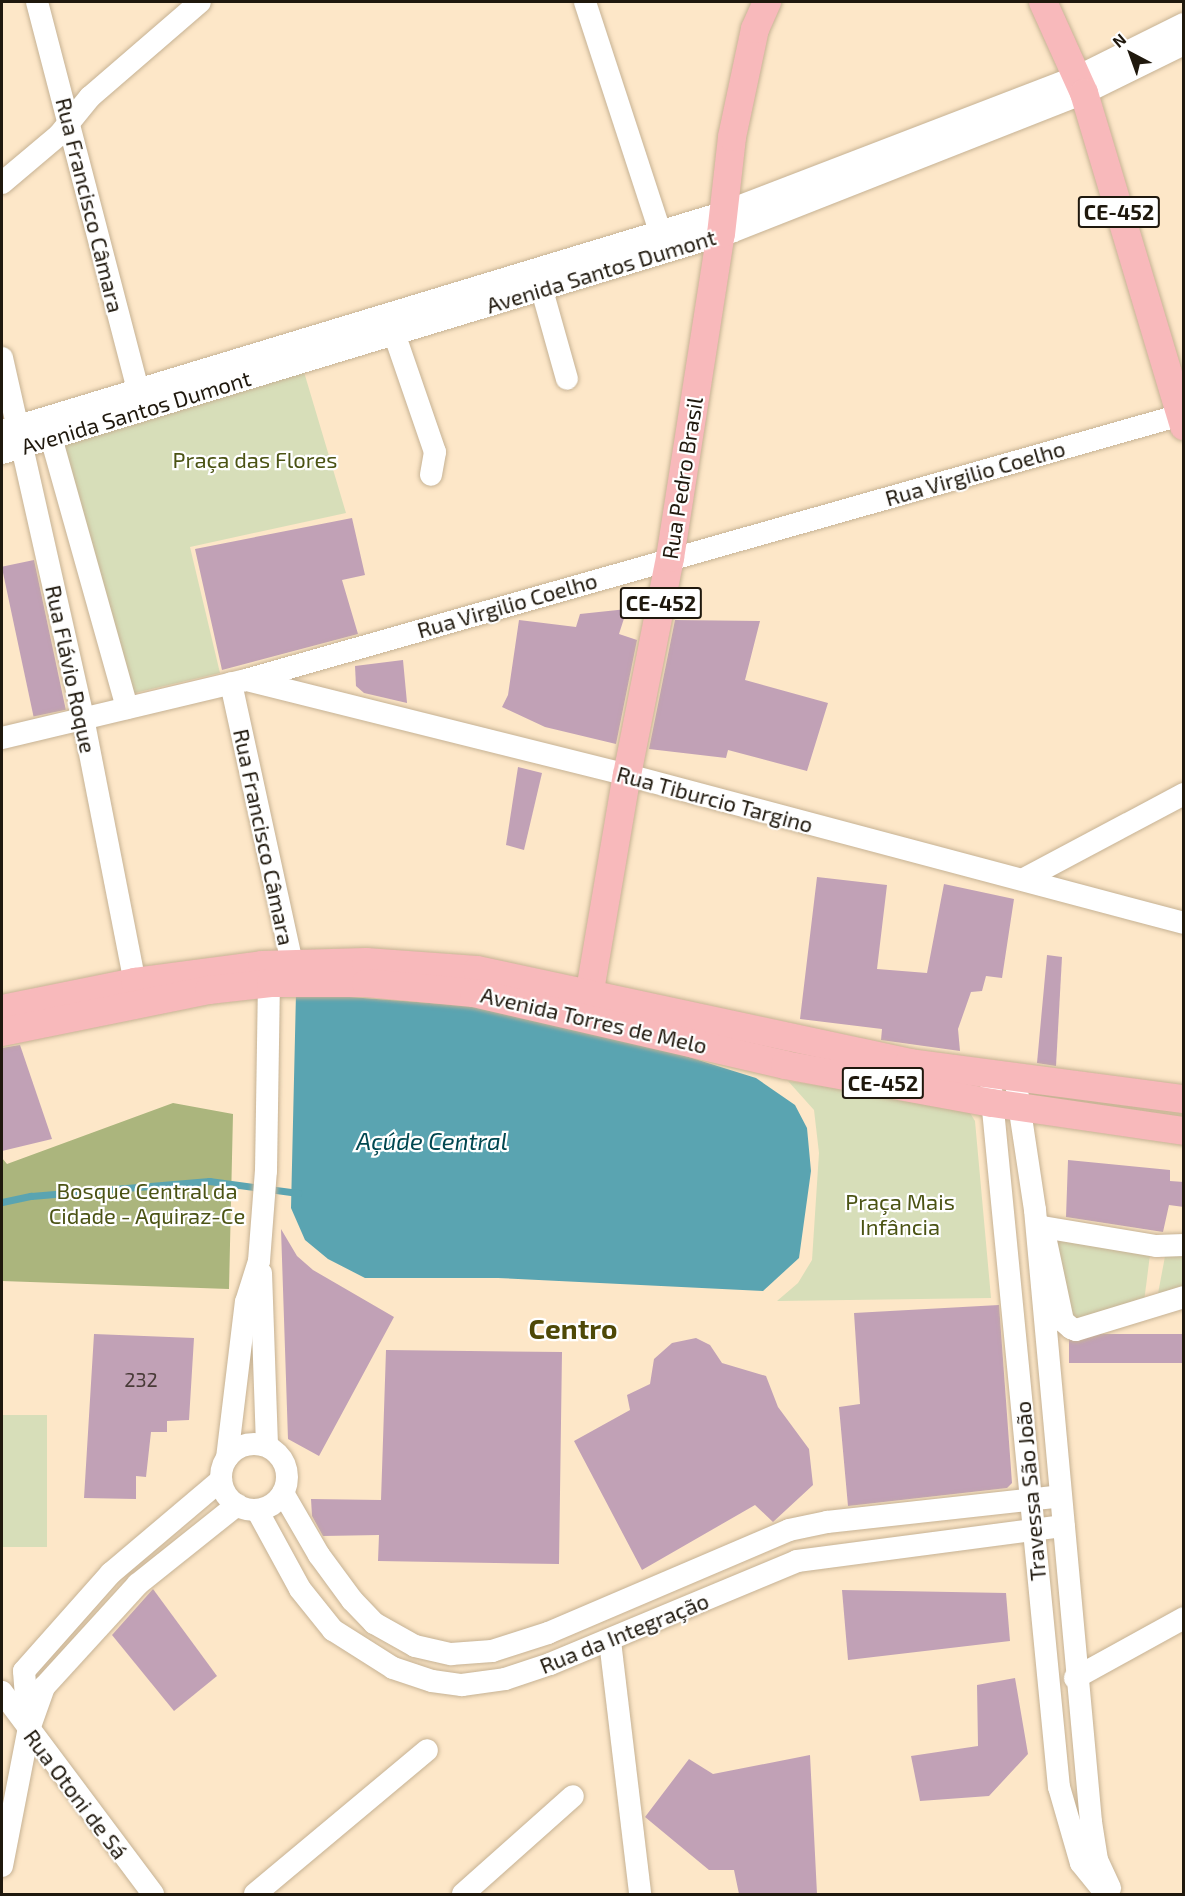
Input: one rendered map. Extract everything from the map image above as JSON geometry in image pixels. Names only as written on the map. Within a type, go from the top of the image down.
[{"type":"main road","name":"Rua Pedro Brasil","points":[[588,1004],[627,775],[670,558],[742,80],[755,29],[767,2]]},
{"type":"main road","name":"CE-452","points":[[1043,2],[1081,85],[1182,418]]},
{"type":"main road","name":"Avenida Torres de Melo","points":[[2,1010],[135,982],[280,973],[366,962],[477,970],[588,1004],[803,1042],[1184,1131]]},
{"type":"main road","name":"Avenida Torres de Melo","points":[[2,1032],[280,973]]},
{"type":"main road","name":"Avenida Torres de Melo","points":[[1004,1090],[1184,1099]]},
{"type":"street","name":"Rua Francisco Câmara","points":[[37,2],[140,399]]},
{"type":"street","points":[[2,183],[70,124],[90,97],[200,2]]},
{"type":"street","points":[[585,2],[660,231]]},
{"type":"street","name":"Avenida Santos Dumont","points":[[1081,85],[1184,24]]},
{"type":"street","name":"Avenida Santos Dumont","points":[[140,399],[394,333],[542,290],[722,224],[1184,44]]},
{"type":"street","name":"Avenida Santos Dumont","points":[[10,439],[660,231],[722,224]]},
{"type":"street","points":[[542,290],[567,379]]},
{"type":"street","points":[[394,333],[435,452],[431,475]]},
{"type":"street","name":"Rua Flávio Roque","points":[[2,358],[10,439],[83,718],[135,982]]},
{"type":"street","name":"Rua Virgilio Coelho","points":[[2,738],[238,682],[670,558],[1182,418]]},
{"type":"street","name":"Rua Flávio Roque","points":[[48,428],[126,708]]},
{"type":"street","name":"Rua Francisco Câmara","points":[[238,682],[280,973],[259,1261]]},
{"type":"street","name":"Rua Tiburcio Targino","points":[[238,682],[627,775],[1184,923]]},
{"type":"street","points":[[1024,879],[1184,794]]},
{"type":"street","name":"Travessa São João","points":[[1004,1090],[1035,1210],[1052,1425],[1062,1496],[1075,1678],[1094,1843],[1113,1894]]},
{"type":"street","name":"Travessa São João","points":[[1004,1090],[1031,1498],[1065,1816],[1081,1863],[1106,1894]]},
{"type":"street","points":[[1184,1245],[1156,1246],[1043,1227],[1063,1321],[1071,1328],[1076,1330],[1184,1297]]},
{"type":"street","points":[[259,1261],[267,1446]]},
{"type":"street","points":[[247,1508],[223,1490],[224,1469],[246,1302],[259,1261]]},
{"type":"street","points":[[2,1866],[28,1732],[44,1687],[116,1606],[247,1508],[267,1507],[283,1493],[287,1472],[284,1461],[267,1446],[245,1445],[224,1469],[111,1573],[24,1671],[28,1732]]},
{"type":"street","name":"Rua da Integração","points":[[283,1493],[319,1555],[352,1600],[374,1623],[415,1646],[451,1654],[492,1651],[548,1633],[789,1530],[827,1522],[1062,1496]]},
{"type":"street","name":"Rua da Integração","points":[[247,1508],[289,1571],[333,1630],[393,1668],[432,1681],[484,1682],[550,1664],[610,1641],[796,1561],[1064,1526]]},
{"type":"street","points":[[1075,1678],[1184,1618]]},
{"type":"street","points":[[610,1641],[640,1894]]},
{"type":"street","name":"Rua Otoni de Sá","points":[[2,1692],[28,1732],[153,1894]]},
{"type":"street","points":[[255,1894],[427,1750]]},
{"type":"street","points":[[463,1894],[573,1796]]},
{"type":"green space","name":"Praça das Flores","points":[[304,372],[346,513],[190,547],[220,673],[126,695],[58,442]]},
{"type":"green space","name":"Praça Mais Infância","points":[[788,1081],[967,1108],[975,1121],[991,1298],[777,1301],[798,1283],[812,1260],[819,1153],[814,1110]]},
{"type":"green space","name":"Bosque Central da Cidade - Aquiraz-Ce","points":[[173,1103],[233,1114],[229,1289],[2,1281],[2,1158],[7,1164]]},
{"type":"green space","points":[[1047,1231],[1151,1247],[1144,1302],[1077,1325],[1068,1319]]},
{"type":"green space","points":[[1183,1250],[1183,1291],[1157,1299],[1166,1251]]},
{"type":"green space","points":[[2,1415],[47,1415],[47,1547],[2,1547]]},
{"type":"water","name":"Açúde Central","points":[[296,993],[470,1006],[618,1035],[756,1078],[795,1105],[807,1128],[811,1171],[799,1258],[763,1291],[498,1278],[365,1278],[328,1259],[305,1240],[291,1208]]},
{"type":"building","points":[[352,518],[365,575],[342,580],[358,634],[222,670],[195,549]]},
{"type":"building","points":[[34,560],[66,710],[34,717],[2,567]]},
{"type":"building","points":[[627,609],[619,634],[637,640],[616,744],[545,727],[502,707],[508,695],[519,620],[576,627],[580,614]]},
{"type":"building","points":[[675,620],[760,621],[745,680],[828,703],[807,771],[728,750],[726,758],[649,749]]},
{"type":"building","points":[[403,660],[407,703],[364,693],[356,686],[355,666]]},
{"type":"building","points":[[518,767],[542,773],[524,850],[506,845]]},
{"type":"building","points":[[817,877],[887,885],[877,969],[927,973],[944,884],[1014,899],[1002,978],[986,976],[982,991],[971,992],[958,1029],[960,1051],[881,1040],[882,1029],[800,1019]]},
{"type":"building","points":[[1047,955],[1062,957],[1056,1066],[1037,1063]]},
{"type":"building","points":[[20,1045],[52,1139],[2,1151],[2,1048]]},
{"type":"building","points":[[1068,1160],[1170,1170],[1170,1181],[1184,1182],[1184,1207],[1169,1205],[1163,1232],[1066,1217]]},
{"type":"building","points":[[281,1229],[297,1256],[313,1270],[394,1317],[319,1456],[288,1439]]},
{"type":"building","points":[[999,1305],[1012,1483],[1007,1488],[848,1506],[839,1407],[860,1404],[854,1313]]},
{"type":"building","points":[[94,1334],[194,1338],[189,1420],[167,1421],[167,1432],[151,1432],[146,1477],[136,1476],[136,1499],[84,1498]]},
{"type":"building","points":[[1069,1334],[1184,1334],[1184,1363],[1069,1363]]},
{"type":"building","points":[[696,1338],[710,1345],[722,1363],[766,1376],[778,1407],[809,1449],[813,1485],[773,1522],[755,1505],[642,1570],[574,1441],[630,1410],[627,1395],[650,1384],[654,1359],[672,1343]]},
{"type":"building","points":[[386,1350],[562,1352],[559,1564],[378,1561],[379,1535],[323,1536],[312,1516],[311,1499],[381,1500]]},
{"type":"building","points":[[153,1589],[217,1676],[174,1711],[112,1635]]},
{"type":"building","points":[[842,1590],[1006,1593],[1010,1641],[848,1660]]},
{"type":"building","points":[[1015,1678],[1028,1754],[989,1796],[920,1801],[911,1756],[978,1746],[977,1685]]},
{"type":"building","points":[[810,1755],[817,1894],[739,1894],[734,1870],[709,1870],[645,1817],[689,1759],[713,1774]]},
{"type":"waterway","points":[[2,1202],[31,1196],[209,1181],[298,1193]]},
{"type":"district","name":"Centro","points":[[573,1328]]}]
